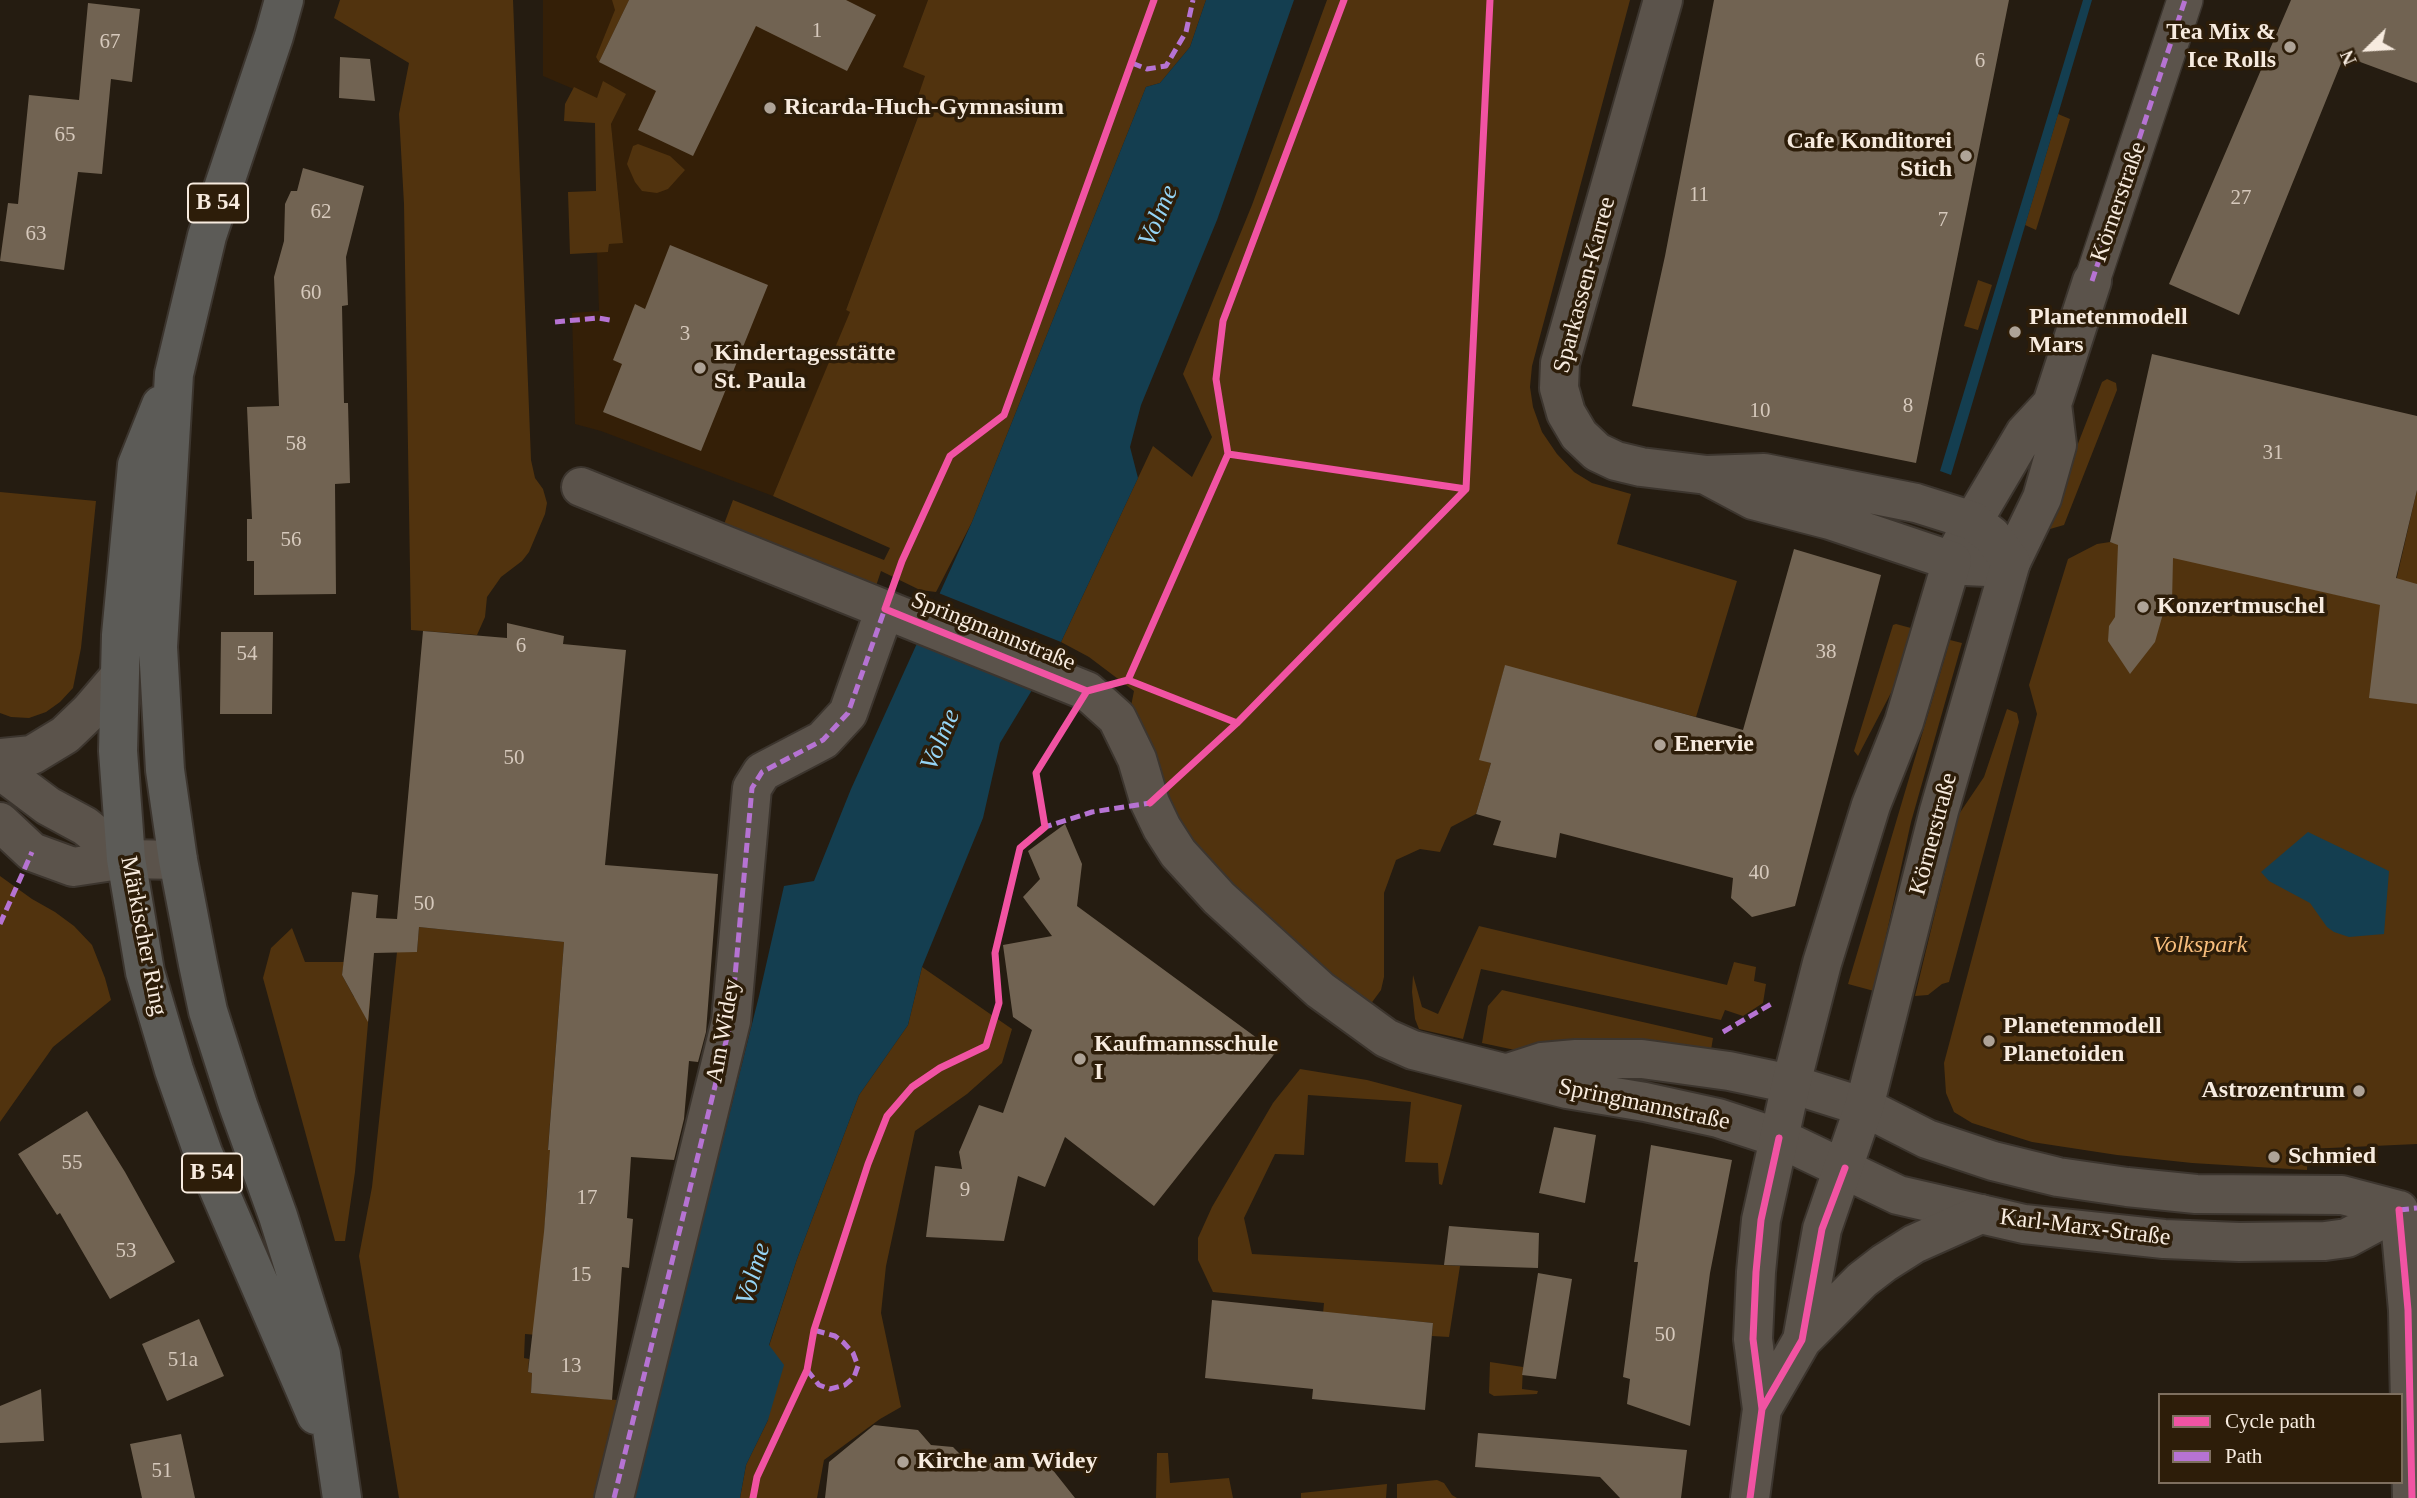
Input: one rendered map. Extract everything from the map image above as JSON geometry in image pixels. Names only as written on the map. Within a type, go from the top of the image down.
[{"type":"main road","name":"Märkischer Ring","points":[[284,0],[207,236],[174,374],[137,465],[121,635],[118,751],[126,859],[145,972],[178,1082],[203,1153],[341,1485]]},
{"type":"main road","name":"Märkischer Ring","points":[[174,374],[158,647],[165,771],[178,860],[208,1011],[278,1216],[321,1354],[341,1485]]},
{"type":"street","name":"Sparkassen-Karree","points":[[1663,0],[1560,363],[1559,388],[1566,414],[1580,435],[1597,452],[1616,461],[1641,467],[1707,475],[1764,473],[1916,503],[1972,521]]},
{"type":"street","name":"Körnerstraße","points":[[1750,1498],[1762,1409],[1753,1339],[1761,1220],[1791,1084],[1822,963],[1871,805],[1904,722],[1952,561],[1972,521],[2025,433],[2052,404],[2185,0]]},
{"type":"street","name":"Körnerstraße","points":[[1762,1409],[1802,1340],[1822,1229],[1864,1107],[1939,811],[2011,562],[2042,498],[2057,445],[2052,404]]},
{"type":"street","name":"Sparkassen-Karree","points":[[1707,475],[1754,500],[1830,520],[1952,561]]},
{"type":"street","name":"Springmannstraße","points":[[581,487],[1087,691],[1116,718],[1137,759],[1150,803],[1178,853],[1219,898],[1320,990],[1386,1038],[1413,1049],[1567,1089],[1718,1118],[1779,1138]]},
{"type":"street","points":[[1952,561],[1965,566],[1987,567],[2011,562],[1992,537],[1972,521]]},
{"type":"street","name":"Am Widey","points":[[614,1498],[731,1021],[752,789],[762,772],[824,740],[848,713],[885,609]]},
{"type":"street","points":[[0,758],[32,755],[65,735],[119,677]]},
{"type":"street","points":[[0,770],[48,806],[85,826],[126,859]]},
{"type":"street","points":[[0,822],[32,852],[73,867],[126,859],[178,860]]},
{"type":"street","name":"Springmannstraße","points":[[1508,1073],[1542,1062],[1642,1059],[1729,1071],[1791,1084]]},
{"type":"street","points":[[1791,1084],[1864,1107]]},
{"type":"street","name":"Karl-Marx-Straße","points":[[1864,1107],[1927,1139],[1993,1161],[2058,1177],[2196,1194],[2342,1195],[2408,1209]]},
{"type":"street","name":"Karl-Marx-Straße","points":[[1779,1138],[1898,1195],[2024,1224],[2085,1232],[2239,1242],[2325,1241],[2347,1238],[2408,1209]]},
{"type":"street","points":[[2408,1209],[2412,1498]]},
{"type":"street","points":[[1802,1340],[1862,1280],[1884,1263],[1914,1244],[1981,1214]]},
{"type":"shaded area","points":[[543,0],[928,0],[906,59],[936,68],[846,310],[851,312],[773,496],[601,431],[575,424],[572,313],[599,311],[597,252],[608,252],[609,244],[623,242],[611,124],[625,95],[597,99],[543,76]]},
{"type":"green space","points":[[340,0],[513,0],[531,460],[535,478],[543,489],[547,503],[529,552],[501,577],[487,597],[485,617],[477,635],[411,630],[404,204],[399,114],[409,63],[334,18]]},
{"type":"green space","points":[[612,0],[629,0],[599,62],[596,57],[615,10]]},
{"type":"green space","points":[[928,0],[1206,0],[1190,47],[1160,83],[1146,87],[972,522],[936,592],[920,590],[881,571],[876,586],[723,527],[733,500],[884,560],[890,548],[773,496],[850,312],[846,310],[918,117],[912,114],[925,76],[903,67]]},
{"type":"green space","points":[[1327,0],[1630,0],[1532,366],[1530,387],[1533,407],[1542,432],[1574,472],[1592,483],[1631,494],[1617,544],[1737,581],[1696,717],[1505,666],[1480,759],[1491,763],[1476,814],[1451,827],[1440,852],[1420,849],[1396,860],[1384,893],[1384,977],[1381,990],[1370,1005],[1307,956],[1194,848],[1179,826],[1130,711],[1134,691],[1089,657],[1061,642],[1153,446],[1192,477],[1212,437],[1183,374],[1252,205]]},
{"type":"green space","points":[[603,81],[626,94],[611,124],[623,243],[609,244],[608,252],[570,254],[568,192],[596,191],[595,123],[564,121],[565,104],[574,87],[597,98]]},
{"type":"green space","points":[[2058,114],[2070,119],[2036,230],[2025,225]]},
{"type":"green space","points":[[638,144],[670,156],[685,170],[668,189],[657,193],[642,191],[635,182],[627,164],[633,146]]},
{"type":"green space","points":[[1978,280],[1992,285],[1978,330],[1964,326]]},
{"type":"green space","points":[[2107,379],[2116,383],[2117,390],[2064,525],[2050,529],[2047,523],[2102,382]]},
{"type":"green space","name":"Volkspark","points":[[2417,490],[2417,1144],[2308,1149],[2307,1170],[2192,1163],[2032,1142],[1972,1123],[1954,1112],[1946,1093],[1944,1063],[2037,714],[2029,685],[2068,559],[2097,544],[2110,542],[2390,607]]},
{"type":"green space","points":[[0,492],[96,501],[81,648],[73,688],[46,712],[29,718],[0,713]]},
{"type":"green space","points":[[1893,625],[1911,628],[1912,631],[1893,689],[1858,756],[1854,751]]},
{"type":"green space","points":[[1950,640],[1962,643],[1911,822],[1874,991],[1848,984]]},
{"type":"green space","points":[[2007,709],[2017,713],[2019,722],[1949,982],[1928,995],[1915,996],[1959,814],[1984,777]]},
{"type":"green space","points":[[0,876],[74,926],[92,945],[111,1000],[53,1047],[0,1122]]},
{"type":"green space","points":[[1479,926],[1727,985],[1734,962],[1756,967],[1754,981],[1766,984],[1763,1003],[1743,1016],[1725,1010],[1721,1020],[1481,969],[1463,1039],[1419,1029],[1412,992],[1413,975],[1422,1007],[1438,1014]]},
{"type":"green space","points":[[419,927],[564,942],[548,1149],[554,1150],[547,1187],[538,1335],[525,1334],[524,1358],[529,1359],[528,1372],[532,1373],[531,1393],[617,1400],[596,1498],[399,1498],[359,1256],[372,1187],[397,952],[417,952]]},
{"type":"green space","points":[[292,928],[305,962],[344,962],[342,975],[354,997],[371,989],[355,1172],[345,1241],[335,1241],[263,978],[271,948]]},
{"type":"green space","points":[[922,967],[1012,1029],[1002,1063],[967,1094],[915,1131],[886,1266],[881,1313],[901,1407],[824,1460],[817,1498],[740,1498],[746,1465],[768,1420],[769,1346],[797,1259],[859,1095],[908,1025]]},
{"type":"green space","points":[[1502,990],[1713,1038],[1710,1056],[1515,1050],[1482,1043],[1488,1006]]},
{"type":"green space","points":[[1300,1069],[1367,1080],[1462,1105],[1450,1155],[1442,1185],[1439,1184],[1438,1163],[1405,1162],[1411,1102],[1308,1095],[1304,1155],[1275,1154],[1244,1218],[1252,1254],[1460,1266],[1449,1337],[1432,1336],[1433,1323],[1345,1314],[1322,1324],[1324,1303],[1213,1292],[1198,1260],[1198,1238],[1212,1207],[1273,1103]]},
{"type":"green space","points":[[1490,1362],[1523,1367],[1522,1389],[1538,1391],[1537,1394],[1494,1396],[1489,1393]]},
{"type":"green space","points":[[1157,1453],[1168,1453],[1170,1483],[1229,1478],[1233,1498],[1156,1498]]},
{"type":"green space","points":[[1437,1480],[1444,1483],[1457,1498],[1397,1498],[1397,1484]]},
{"type":"green space","points":[[1387,1484],[1386,1498],[1301,1498],[1301,1493]]},
{"type":"water","name":"Volme","points":[[1206,0],[1294,0],[1217,220],[1141,405],[1130,447],[1138,478],[1061,642],[1000,743],[983,818],[922,967],[908,1025],[859,1095],[797,1259],[769,1345],[784,1365],[768,1420],[746,1465],[740,1498],[633,1498],[784,886],[814,881],[851,789],[972,522],[1146,87],[1160,83],[1190,47]]},
{"type":"water","points":[[2083,0],[2092,0],[1951,475],[1940,471]]},
{"type":"water","points":[[2308,832],[2389,871],[2384,934],[2349,937],[2334,932],[2327,927],[2310,903],[2269,881],[2261,872]]},
{"type":"pier","points":[[936,592],[1061,642],[1034,691],[914,642]]},
{"type":"building","points":[[629,0],[846,0],[876,15],[847,71],[756,26],[693,156],[638,130],[656,91],[599,62]]},
{"type":"building","points":[[1714,0],[2009,0],[1916,463],[1632,406],[1665,256]]},
{"type":"building","points":[[2291,0],[2417,0],[2417,83],[2344,56],[2239,315],[2169,284]]},
{"type":"building","points":[[88,3],[140,9],[132,82],[111,79],[102,174],[78,172],[64,270],[0,261],[8,203],[18,204],[29,95],[79,100]]},
{"type":"building","points":[[340,57],[370,59],[375,101],[339,98]]},
{"type":"building","points":[[303,168],[364,186],[346,257],[348,305],[342,306],[344,403],[348,403],[350,483],[335,484],[336,594],[254,595],[254,561],[247,561],[247,519],[252,519],[247,407],[279,406],[274,277],[284,241],[285,204],[291,191],[297,191]]},
{"type":"building","points":[[670,245],[768,285],[701,451],[603,412],[622,364],[613,360],[635,304],[645,309]]},
{"type":"building","points":[[2152,354],[2417,416],[2417,490],[2396,578],[2417,584],[2417,704],[2369,698],[2380,605],[2173,558],[2172,603],[2166,603],[2155,642],[2130,674],[2108,641],[2109,626],[2115,617],[2118,545],[2110,542]]},
{"type":"building","name":"Enervie","points":[[1794,549],[1881,575],[1795,906],[1752,917],[1731,898],[1733,878],[1560,833],[1556,858],[1493,845],[1501,821],[1476,814],[1491,763],[1479,760],[1505,665],[1743,730]]},
{"type":"building","points":[[507,623],[564,636],[563,644],[626,650],[605,865],[718,874],[706,1032],[698,1062],[689,1061],[684,1119],[674,1160],[631,1157],[627,1218],[633,1219],[629,1268],[622,1267],[612,1400],[531,1393],[532,1373],[528,1372],[544,1232],[564,942],[419,927],[417,952],[374,953],[368,1022],[342,975],[352,892],[378,895],[376,918],[397,919],[423,631],[507,638]]},
{"type":"building","points":[[221,632],[273,632],[272,714],[220,714]]},
{"type":"building","name":"Kaufmannsschule I","points":[[1065,824],[1082,864],[1077,906],[1276,1052],[1154,1206],[1065,1137],[1045,1187],[1018,1176],[1004,1241],[926,1237],[935,1166],[962,1169],[959,1152],[979,1105],[1003,1113],[1032,1030],[1013,1017],[1003,945],[1052,936],[1023,897],[1040,879],[1028,851]]},
{"type":"building","points":[[87,1111],[125,1172],[175,1262],[110,1299],[60,1213],[57,1215],[18,1154]]},
{"type":"building","points":[[1554,1127],[1596,1135],[1585,1203],[1539,1193]]},
{"type":"building","points":[[1651,1145],[1732,1160],[1710,1273],[1690,1426],[1627,1404],[1630,1379],[1623,1377],[1638,1262],[1634,1262]]},
{"type":"building","points":[[1449,1226],[1539,1233],[1538,1268],[1444,1265]]},
{"type":"building","points":[[1538,1273],[1572,1279],[1556,1379],[1522,1375]]},
{"type":"building","points":[[1212,1300],[1433,1323],[1425,1410],[1312,1399],[1313,1389],[1205,1378]]},
{"type":"building","points":[[199,1319],[224,1376],[167,1401],[142,1344]]},
{"type":"building","points":[[41,1389],[44,1441],[0,1443],[0,1406]]},
{"type":"building","name":"Kirche am Widey","points":[[874,1425],[918,1430],[931,1445],[953,1447],[960,1454],[971,1455],[971,1461],[1052,1469],[1075,1498],[825,1498],[829,1462]]},
{"type":"building","points":[[1478,1433],[1687,1450],[1681,1498],[1620,1498],[1600,1477],[1475,1467]]},
{"type":"building","points":[[181,1434],[195,1498],[142,1498],[130,1444]]},
{"type":"marked path","points":[[1132,63],[1147,69],[1166,66],[1186,32],[1193,0]]},
{"type":"marked path","points":[[2092,281],[2185,0]]},
{"type":"marked path","points":[[555,322],[598,318],[610,320]]},
{"type":"marked path","points":[[614,1498],[731,1021],[752,788],[762,772],[823,740],[848,713],[887,603]]},
{"type":"marked path","points":[[1044,824],[1045,827],[1092,812],[1153,801]]},
{"type":"marked path","points":[[0,924],[32,852]]},
{"type":"marked path","points":[[1723,1032],[1771,1004]]},
{"type":"marked path","points":[[2399,1210],[2417,1208]]},
{"type":"marked path","points":[[807,1370],[819,1385],[830,1389],[845,1385],[854,1377],[858,1366],[853,1353],[843,1342],[835,1336],[814,1330]]},
{"type":"cycle path","points":[[1087,691],[885,609],[902,561],[950,456],[1004,415],[1154,0]]},
{"type":"cycle path","points":[[1128,680],[1228,454],[1216,379],[1223,321],[1344,0]]},
{"type":"cycle path","points":[[1150,803],[1237,723],[1466,489],[1490,0]]},
{"type":"cycle path","points":[[1228,454],[1466,489]]},
{"type":"cycle path","points":[[753,1498],[757,1477],[807,1370],[814,1330],[868,1164],[887,1116],[912,1087],[940,1068],[986,1046],[999,1003],[995,953],[1020,848],[1045,827],[1036,773],[1087,691],[1128,680],[1237,723]]},
{"type":"cycle path","points":[[1750,1498],[1762,1409],[1753,1339],[1756,1272],[1761,1220],[1779,1138]]},
{"type":"cycle path","points":[[1762,1409],[1802,1340],[1822,1229],[1845,1168]]},
{"type":"cycle path","points":[[2399,1210],[2408,1310],[2412,1498]]},
{"type":"place","name":"Tea Mix & Ice Rolls","points":[[2290,47]]},
{"type":"place","name":"Ricarda-Huch-Gymnasium","points":[[770,108]]},
{"type":"place","name":"Cafe Konditorei Stich","points":[[1966,156]]},
{"type":"place","name":"Planetenmodell Mars","points":[[2015,332]]},
{"type":"place","name":"Kindertagesstätte St. Paula","points":[[700,368]]},
{"type":"place","name":"Konzertmuschel","points":[[2143,607]]},
{"type":"place","name":"Enervie","points":[[1660,745]]},
{"type":"place","name":"Planetenmodell Planetoiden","points":[[1989,1041]]},
{"type":"place","name":"Kaufmannsschule I","points":[[1080,1059]]},
{"type":"place","name":"Astrozentrum","points":[[2359,1091]]},
{"type":"place","name":"Schmied","points":[[2274,1157]]},
{"type":"place","name":"Kirche am Widey","points":[[903,1462]]}]
